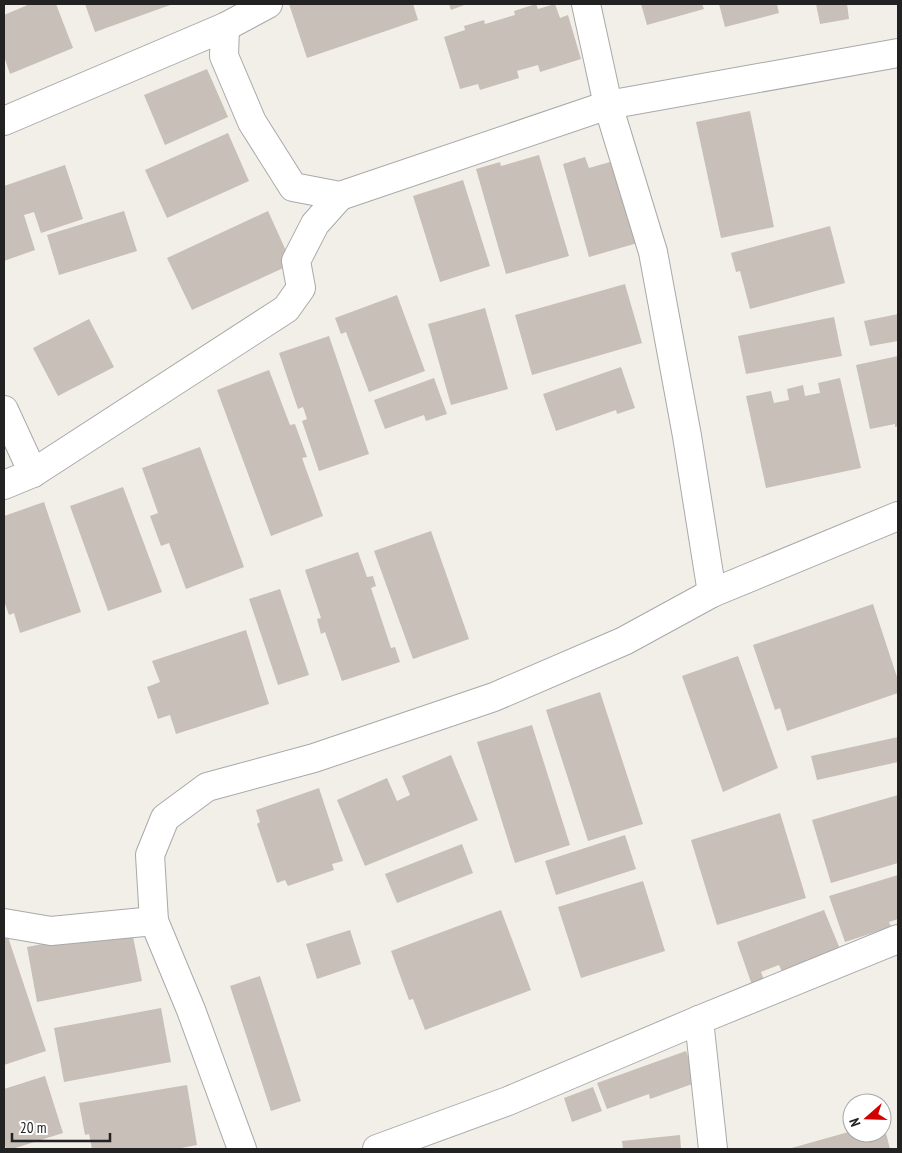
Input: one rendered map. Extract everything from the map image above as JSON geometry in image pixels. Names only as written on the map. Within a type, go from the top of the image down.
[{"type":"street","points":[[4,122],[225,27],[268,4]]},
{"type":"street","points":[[586,4],[608,105],[653,252],[688,436],[712,594]]},
{"type":"street","points":[[225,27],[224,56],[227,64],[252,122],[293,188],[340,196],[608,105],[898,53]]},
{"type":"street","points":[[4,485],[33,473],[286,309],[301,288],[296,261],[315,224],[340,196]]},
{"type":"street","points":[[4,410],[33,473]]},
{"type":"street","points":[[242,1149],[191,1010],[154,921],[150,855],[165,818],[207,787],[314,758],[494,697],[624,641],[712,594],[898,516]]},
{"type":"street","points":[[4,922],[51,930],[154,921]]},
{"type":"street","points":[[377,1149],[508,1101],[699,1020],[898,940]]},
{"type":"street","points":[[699,1020],[713,1149]]},
{"type":"building","points":[[30,4],[56,4],[73,48],[10,74],[4,56],[4,15]]},
{"type":"building","points":[[85,4],[173,4],[95,32]]},
{"type":"building","points":[[289,4],[413,4],[418,20],[307,58]]},
{"type":"building","points":[[449,4],[467,4],[451,10]]},
{"type":"building","points":[[536,4],[538,9],[555,4],[560,18],[568,15],[581,59],[540,72],[538,65],[517,71],[519,78],[480,90],[478,84],[460,89],[444,37],[465,30],[464,26],[484,20],[485,24],[515,15],[514,11]]},
{"type":"building","points":[[641,4],[702,4],[704,9],[647,25]]},
{"type":"building","points":[[719,4],[777,4],[779,13],[725,27]]},
{"type":"building","points":[[816,4],[847,4],[849,19],[820,24]]},
{"type":"building","points":[[207,69],[228,117],[165,145],[144,95]]},
{"type":"building","points":[[750,111],[774,227],[721,238],[696,122]]},
{"type":"building","points":[[228,133],[249,181],[167,218],[145,170]]},
{"type":"building","points":[[539,155],[569,256],[506,274],[476,169],[500,162],[501,166]]},
{"type":"building","points":[[585,157],[589,168],[617,160],[641,242],[589,257],[563,164]]},
{"type":"building","points":[[65,165],[83,219],[41,233],[34,212],[24,215],[35,250],[4,261],[4,186]]},
{"type":"building","points":[[463,180],[490,266],[440,282],[413,196]]},
{"type":"building","points":[[124,211],[137,251],[59,275],[47,235]]},
{"type":"building","points":[[268,211],[292,264],[192,310],[167,258]]},
{"type":"building","points":[[830,226],[845,283],[750,309],[740,271],[736,272],[731,253]]},
{"type":"building","points":[[625,284],[642,343],[532,375],[515,315]]},
{"type":"building","points":[[397,295],[425,371],[369,392],[346,332],[341,334],[335,318]]},
{"type":"building","points":[[485,308],[508,389],[451,405],[428,324]]},
{"type":"building","points":[[898,314],[898,341],[870,346],[864,321]]},
{"type":"building","points":[[834,317],[842,356],[746,374],[738,336]]},
{"type":"building","points":[[89,319],[114,367],[58,396],[33,348]]},
{"type":"building","points":[[329,336],[369,454],[319,471],[302,421],[307,419],[303,407],[298,409],[279,353]]},
{"type":"building","points":[[898,356],[898,426],[895,427],[895,424],[870,429],[856,365]]},
{"type":"building","points":[[621,367],[635,408],[617,414],[616,410],[556,431],[543,394]]},
{"type":"building","points":[[269,370],[290,425],[295,424],[307,457],[302,458],[323,516],[271,536],[217,390]]},
{"type":"building","points":[[434,378],[447,414],[426,421],[424,415],[385,429],[374,400]]},
{"type":"building","points":[[840,378],[861,468],[766,488],[746,396],[771,391],[774,403],[789,400],[787,389],[803,385],[805,396],[820,393],[818,383]]},
{"type":"building","points":[[200,447],[244,567],[186,589],[169,543],[161,546],[150,516],[158,513],[142,468]]},
{"type":"building","points":[[123,487],[162,592],[108,611],[70,506]]},
{"type":"building","points":[[44,502],[81,612],[20,633],[14,613],[9,615],[4,601],[4,516]]},
{"type":"building","points":[[431,531],[469,639],[413,659],[374,551]]},
{"type":"building","points":[[358,552],[367,577],[373,576],[376,586],[371,588],[391,648],[395,647],[400,662],[342,681],[325,632],[321,634],[317,619],[321,618],[305,570]]},
{"type":"building","points":[[280,589],[309,675],[278,685],[249,599]]},
{"type":"building","points":[[873,604],[898,680],[898,693],[787,731],[780,708],[775,710],[753,645]]},
{"type":"building","points":[[246,630],[269,704],[176,734],[170,715],[158,719],[147,687],[160,682],[152,661]]},
{"type":"building","points":[[738,656],[778,768],[723,792],[682,676]]},
{"type":"building","points":[[600,692],[643,824],[588,841],[546,710]]},
{"type":"building","points":[[532,725],[570,845],[515,863],[477,742]]},
{"type":"building","points":[[898,737],[898,762],[817,780],[811,756]]},
{"type":"building","points":[[451,755],[478,820],[365,866],[337,800],[387,778],[397,801],[410,795],[402,776]]},
{"type":"building","points":[[319,788],[343,861],[332,864],[334,870],[288,886],[285,880],[277,883],[257,824],[260,822],[256,810]]},
{"type":"building","points":[[898,795],[898,863],[831,883],[812,820]]},
{"type":"building","points":[[780,813],[806,898],[717,925],[691,840]]},
{"type":"building","points":[[625,835],[636,869],[556,895],[545,861]]},
{"type":"building","points":[[462,844],[473,873],[397,903],[385,874]]},
{"type":"building","points":[[898,875],[898,919],[889,922],[891,927],[845,942],[829,896]]},
{"type":"building","points":[[643,881],[665,951],[581,978],[558,907]]},
{"type":"building","points":[[501,910],[531,990],[425,1030],[413,999],[409,1000],[391,951]]},
{"type":"building","points":[[824,910],[840,949],[782,972],[779,965],[761,972],[764,980],[752,985],[737,942]]},
{"type":"building","points":[[131,927],[142,981],[37,1002],[27,947]]},
{"type":"building","points":[[350,930],[361,964],[317,979],[306,944]]},
{"type":"building","points":[[8,937],[46,1051],[4,1065],[4,938]]},
{"type":"building","points":[[260,976],[301,1101],[271,1111],[230,986]]},
{"type":"building","points":[[161,1008],[171,1062],[64,1082],[54,1028]]},
{"type":"building","points":[[686,1051],[698,1082],[650,1099],[649,1094],[607,1109],[597,1083]]},
{"type":"building","points":[[45,1076],[63,1133],[12,1149],[6,1149],[4,1142],[4,1089]]},
{"type":"building","points":[[187,1085],[197,1145],[176,1149],[92,1149],[89,1134],[85,1135],[79,1103]]},
{"type":"building","points":[[593,1087],[602,1111],[572,1122],[564,1098]]},
{"type":"building","points":[[842,1134],[842,1143],[888,1143],[890,1149],[788,1149]]},
{"type":"building","points":[[680,1135],[681,1149],[623,1149],[622,1141]]}]
